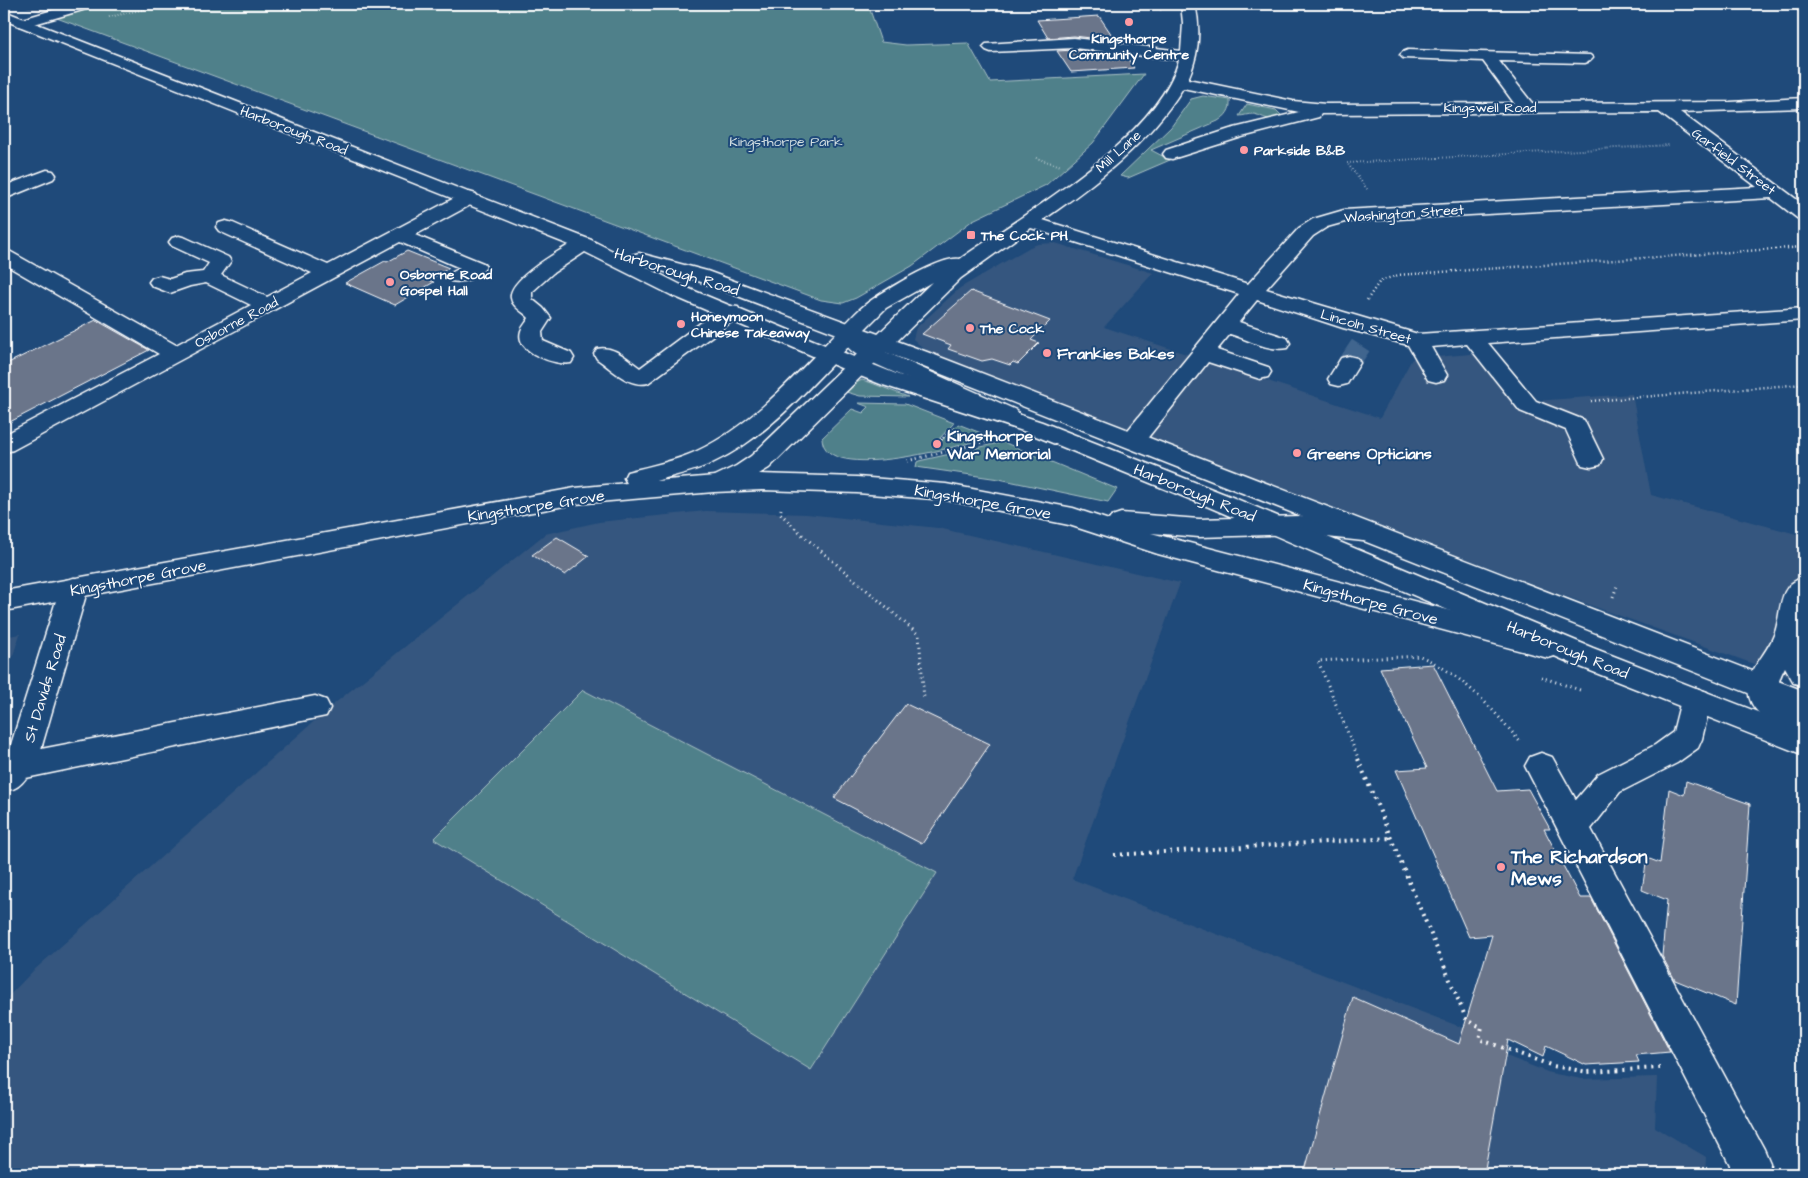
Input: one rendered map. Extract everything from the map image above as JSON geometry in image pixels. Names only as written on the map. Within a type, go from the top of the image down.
[{"type":"main road","points":[[24,23],[88,4]]},
{"type":"main road","points":[[575,496],[695,461],[715,452],[736,439],[778,403],[872,309],[904,288],[934,272],[979,254],[1076,203],[1131,159],[1182,102],[1179,82],[1188,56],[1191,32],[1188,4]]},
{"type":"main road","points":[[1797,4],[1804,7]]},
{"type":"main road","name":"Harborough Road","points":[[4,15],[584,244],[678,291],[828,354],[919,357],[1804,703]]},
{"type":"main road","points":[[991,47],[1019,39],[1074,44],[1124,42],[1188,56]]},
{"type":"main road","points":[[1408,54],[1585,58]]},
{"type":"main road","points":[[1487,56],[1526,107]]},
{"type":"main road","name":"Kingswell Road","points":[[1179,82],[1293,106],[1326,109],[1664,108],[1764,106],[1804,103]]},
{"type":"main road","name":"Garfield Street","points":[[1664,108],[1804,214]]},
{"type":"main road","points":[[1172,154],[1236,133],[1326,109]]},
{"type":"main road","points":[[4,193],[47,176]]},
{"type":"main road","name":"Washington Street","points":[[1133,440],[1252,292],[1306,232],[1320,223],[1344,216],[1385,213],[1775,192]]},
{"type":"main road","name":"Osborne Road","points":[[4,444],[469,198]]},
{"type":"main road","points":[[919,357],[908,346],[906,333],[932,306],[1008,248],[1035,224]]},
{"type":"main road","name":"Lincoln Street","points":[[1035,224],[1252,292],[1354,348],[1417,341],[1474,339],[1804,314]]},
{"type":"main road","points":[[226,227],[329,272]]},
{"type":"main road","points":[[399,235],[476,266],[458,277]]},
{"type":"main road","points":[[179,242],[221,261],[209,277]]},
{"type":"main road","points":[[563,358],[536,347],[532,342],[531,332],[540,318],[524,302],[521,298],[521,293],[525,285],[537,275],[584,244]]},
{"type":"main road","name":"Harborough Road","points":[[584,244],[700,275],[851,331]]},
{"type":"main road","points":[[714,484],[745,472],[760,462],[871,355],[903,321],[979,254]]},
{"type":"main road","points":[[4,256],[176,354]]},
{"type":"main road","points":[[159,282],[170,287],[185,280],[209,277],[268,305]]},
{"type":"main road","points":[[605,354],[640,378],[730,312]]},
{"type":"main road","points":[[1226,325],[1279,343]]},
{"type":"main road","points":[[851,331],[851,337],[855,343],[871,355]]},
{"type":"main road","points":[[1474,339],[1528,406],[1576,425],[1591,459]]},
{"type":"main road","points":[[1417,341],[1436,376]]},
{"type":"main road","points":[[1203,352],[1260,372]]},
{"type":"main road","name":"Harborough Road","points":[[871,355],[1034,427],[1274,525],[1583,656],[1804,742]]},
{"type":"main road","name":"Kingsthorpe Grove","points":[[4,601],[575,496],[714,484],[762,482],[905,487],[972,496],[1072,517],[1158,545],[1583,656]]},
{"type":"main road","name":"Kingsthorpe Grove","points":[[1072,517],[1199,528],[1274,525],[1328,526],[1367,532]]},
{"type":"main road","points":[[1804,587],[1797,595],[1788,635],[1770,667],[1762,686],[1762,696],[1768,706],[1777,713],[1804,723]]},
{"type":"main road","name":"St Davids Road","points":[[11,774],[23,756],[74,588]]},
{"type":"main road","points":[[1788,635],[1804,675]]},
{"type":"main road","points":[[1573,828],[1609,783],[1666,754],[1687,739],[1696,700]]},
{"type":"main road","points":[[11,774],[315,708]]},
{"type":"main road","points":[[1541,766],[1750,1163],[1749,1174]]},
{"type":"path","points":[[1385,213],[1347,163],[1710,143]]},
{"type":"path","points":[[1036,158],[1069,169]]},
{"type":"path","points":[[1354,348],[1380,281],[1398,275],[1804,247]]},
{"type":"path","points":[[1587,401],[1804,384]]},
{"type":"path","points":[[941,440],[959,421]]},
{"type":"path","points":[[907,461],[994,440]]},
{"type":"path","points":[[773,505],[782,506],[780,513],[799,532],[919,636],[924,700]]},
{"type":"path","points":[[1541,766],[1489,707],[1462,681],[1432,660],[1420,656],[1318,661],[1467,1021],[1482,1027],[1479,1039],[1553,1066],[1588,1072],[1698,1066]]},
{"type":"path","points":[[1538,676],[1583,690]]},
{"type":"path","points":[[1114,855],[1391,838]]},
{"type":"shaded area","points":[[18,4],[100,4],[54,17]]},
{"type":"shaded area","points":[[1055,243],[1153,273],[1104,327],[1380,418],[1412,359],[1495,352],[1534,401],[1632,394],[1651,495],[1804,536],[1804,682],[1551,591],[932,353],[913,339],[916,328],[960,288],[1030,247],[1038,244]]},
{"type":"shaded area","points":[[706,511],[806,514],[938,528],[1180,583],[1072,879],[1474,1032],[1472,1043],[1550,1073],[1582,1079],[1657,1077],[1655,1127],[1706,1157],[1705,1174],[4,1174],[4,1001],[32,972],[329,708],[545,534],[599,522]]},
{"type":"shaded area","points":[[20,634],[4,683],[4,637]]},
{"type":"green space","name":"Kingsthorpe Park","points":[[100,4],[868,4],[881,42],[906,45],[968,43],[990,82],[1144,74],[1093,143],[1046,185],[973,220],[912,266],[856,298],[843,303],[821,300],[54,17]]},
{"type":"green space","points":[[1203,96],[1230,100],[1230,107],[1226,115],[1218,121],[1151,150],[1170,160],[1128,178],[1120,176],[1171,127],[1191,99]]},
{"type":"green space","points":[[1247,104],[1276,110],[1281,115],[1274,119],[1253,114],[1239,116]]},
{"type":"green space","points":[[862,380],[908,397],[860,396],[846,392]]},
{"type":"green space","points":[[858,403],[905,404],[954,423],[939,439],[942,440],[958,424],[991,437],[954,447],[898,458],[869,461],[846,459],[829,452],[822,438],[852,409],[863,413],[869,407]]},
{"type":"green space","points":[[1003,442],[1117,489],[1108,502],[999,479],[916,467],[919,461]]},
{"type":"green space","points":[[583,690],[937,873],[811,1070],[434,839]]},
{"type":"building","points":[[1099,16],[1116,41],[1074,36],[1048,38],[1037,20]]},
{"type":"building","points":[[1074,50],[1126,56],[1134,68],[1071,72],[1057,51]]},
{"type":"building","name":"Osborne Road Gospel Hall","points":[[407,251],[449,268],[429,280],[434,282],[395,305],[345,283],[385,261],[387,262]]},
{"type":"building","points":[[971,291],[1050,321],[1031,340],[1039,343],[1018,364],[1013,362],[1010,365],[992,359],[982,361],[948,349],[951,345],[922,334]]},
{"type":"building","points":[[96,320],[149,350],[4,425],[4,365]]},
{"type":"building","points":[[557,537],[589,556],[565,575],[532,555]]},
{"type":"building","name":"The Richardson Mews","points":[[1433,664],[1497,791],[1528,789],[1550,829],[1544,829],[1580,898],[1591,898],[1670,1052],[1636,1055],[1639,1062],[1586,1065],[1546,1046],[1543,1057],[1508,1040],[1484,1174],[1304,1174],[1353,997],[1459,1044],[1492,935],[1469,937],[1396,770],[1427,768],[1380,668]]},
{"type":"building","points":[[906,704],[990,744],[922,844],[834,798]]},
{"type":"building","points":[[1686,781],[1750,804],[1736,1005],[1675,980],[1662,956],[1667,900],[1642,890],[1647,858],[1660,863],[1669,789],[1684,795]]},
{"type":"tunnel","points":[[1349,363],[1361,345]]},
{"type":"place","name":"Kingsthorpe Community Centre","points":[[1129,22]]},
{"type":"place","name":"Parkside B&B","points":[[1244,150]]},
{"type":"place","name":"The Cock PH","points":[[971,235]]},
{"type":"place","name":"Osborne Road Gospel Hall","points":[[390,282]]},
{"type":"place","name":"Honeymoon Chinese Takeaway","points":[[681,324]]},
{"type":"place","name":"The Cock","points":[[970,328]]},
{"type":"place","name":"Frankies Bakes","points":[[1047,353]]},
{"type":"place","name":"Kingsthorpe War Memorial","points":[[937,444]]},
{"type":"place","name":"Greens Opticians","points":[[1297,453]]},
{"type":"place","name":"The Richardson Mews","points":[[1501,867]]}]
